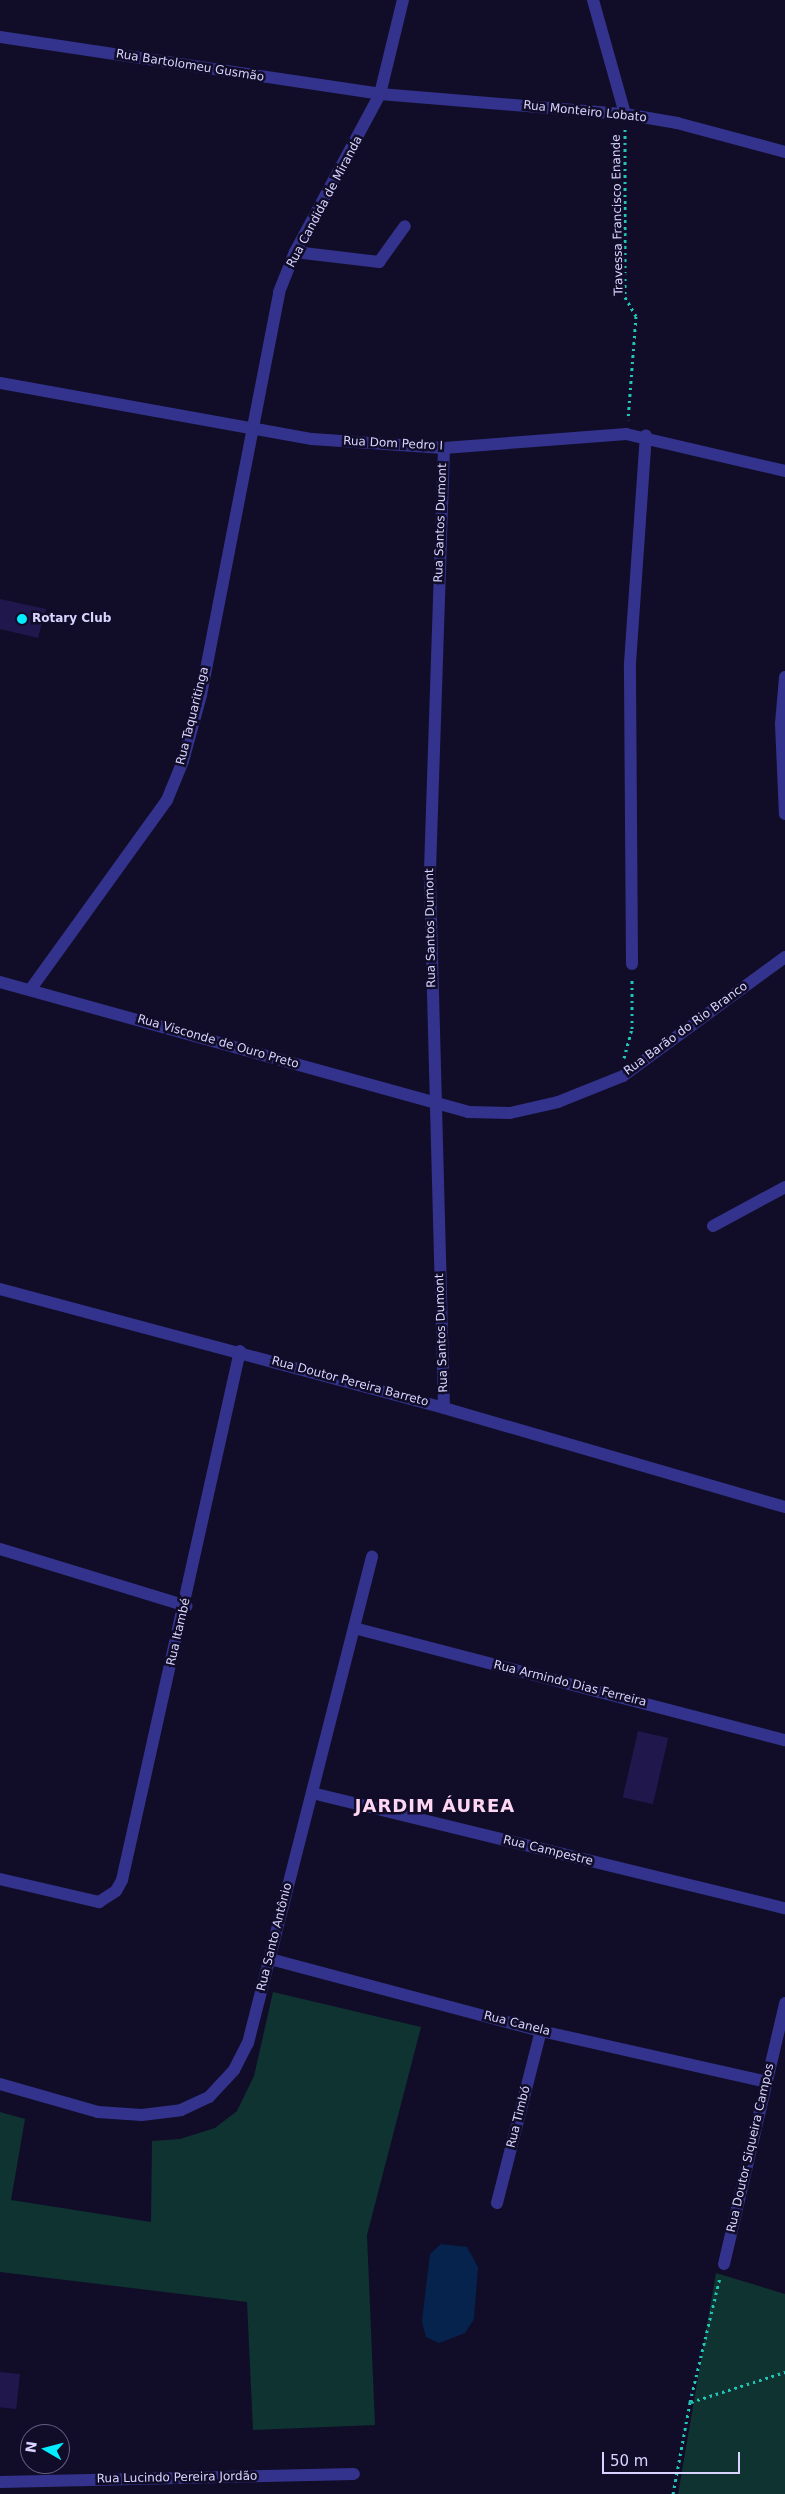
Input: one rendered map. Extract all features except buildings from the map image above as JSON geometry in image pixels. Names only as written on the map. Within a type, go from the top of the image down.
[{"type":"street","name":"Rua Candida de Miranda","points":[[250,429],[279,292],[295,252],[380,94],[403,0]]},
{"type":"street","points":[[593,0],[625,114]]},
{"type":"street","name":"Rua Bartolomeu Gusmão","points":[[0,37],[380,94]]},
{"type":"street","name":"Rua Monteiro Lobato","points":[[380,94],[625,114],[677,123],[785,152]]},
{"type":"street","points":[[295,252],[379,262],[405,226]]},
{"type":"street","name":"Rua Dom Pedro I","points":[[0,384],[250,429],[377,445],[444,448],[626,434],[646,436],[785,471]]},
{"type":"street","name":"Rua Taquaritinga","points":[[30,990],[167,800],[184,761],[201,695],[250,429]]},
{"type":"street","points":[[632,964],[630,663],[646,436]]},
{"type":"street","name":"Rua Santos Dumont","points":[[444,448],[430,776],[444,1408]]},
{"type":"street","points":[[785,677],[781,724],[785,814]]},
{"type":"street","name":"Rua Barão do Rio Branco","points":[[436,1103],[468,1112],[510,1114],[558,1102],[623,1076],[785,957]]},
{"type":"street","name":"Rua Visconde de Ouro Preto","points":[[0,982],[436,1103]]},
{"type":"street","points":[[713,1226],[785,1187]]},
{"type":"street","name":"Rua Doutor Pereira Barreto","points":[[0,1289],[240,1351],[444,1408],[785,1508]]},
{"type":"street","name":"Rua Itambé","points":[[0,1879],[99,1902],[116,1891],[122,1880],[186,1606],[240,1351]]},
{"type":"street","points":[[0,1549],[186,1606]]},
{"type":"street","name":"Rua Santo Antônio","points":[[0,2084],[98,2112],[142,2115],[182,2110],[209,2097],[234,2070],[248,2043],[372,1556]]},
{"type":"street","name":"Rua Armindo Dias Ferreira","points":[[354,1628],[785,1740]]},
{"type":"street","name":"Rua Campestre","points":[[312,1793],[785,1908]]},
{"type":"street","name":"Rua Canela","points":[[270,1959],[541,2031],[767,2082]]},
{"type":"street","name":"Rua Doutor Siqueira Campos","points":[[724,2264],[785,2002]]},
{"type":"street","name":"Rua Timbó","points":[[497,2203],[541,2031]]},
{"type":"street","name":"Rua Lucindo Pereira Jordão","points":[[0,2482],[354,2474]]},
{"type":"path","name":"Travessa Francisco Enande","points":[[625,114],[625,297],[636,316],[626,434]]},
{"type":"path","points":[[623,1076],[632,1029],[632,964]]},
{"type":"path","points":[[674,2494],[690,2402],[724,2264]]},
{"type":"path","points":[[690,2402],[785,2372]]},
{"type":"green space","points":[[273,1992],[421,2027],[367,2235],[375,2425],[253,2430],[247,2302],[0,2272],[0,2112],[25,2119],[11,2200],[151,2222],[152,2141],[180,2139],[215,2128],[237,2111],[254,2076]]},
{"type":"green space","points":[[716,2273],[785,2294],[785,2494],[678,2494]]},
{"type":"water","points":[[441,2244],[467,2247],[478,2267],[474,2319],[465,2333],[439,2343],[426,2337],[422,2321],[430,2254]]},
{"type":"place","name":"Rotary Club","points":[[22,619]]},
{"type":"district","name":"JARDIM ÁUREA","points":[[435,1806]]}]
